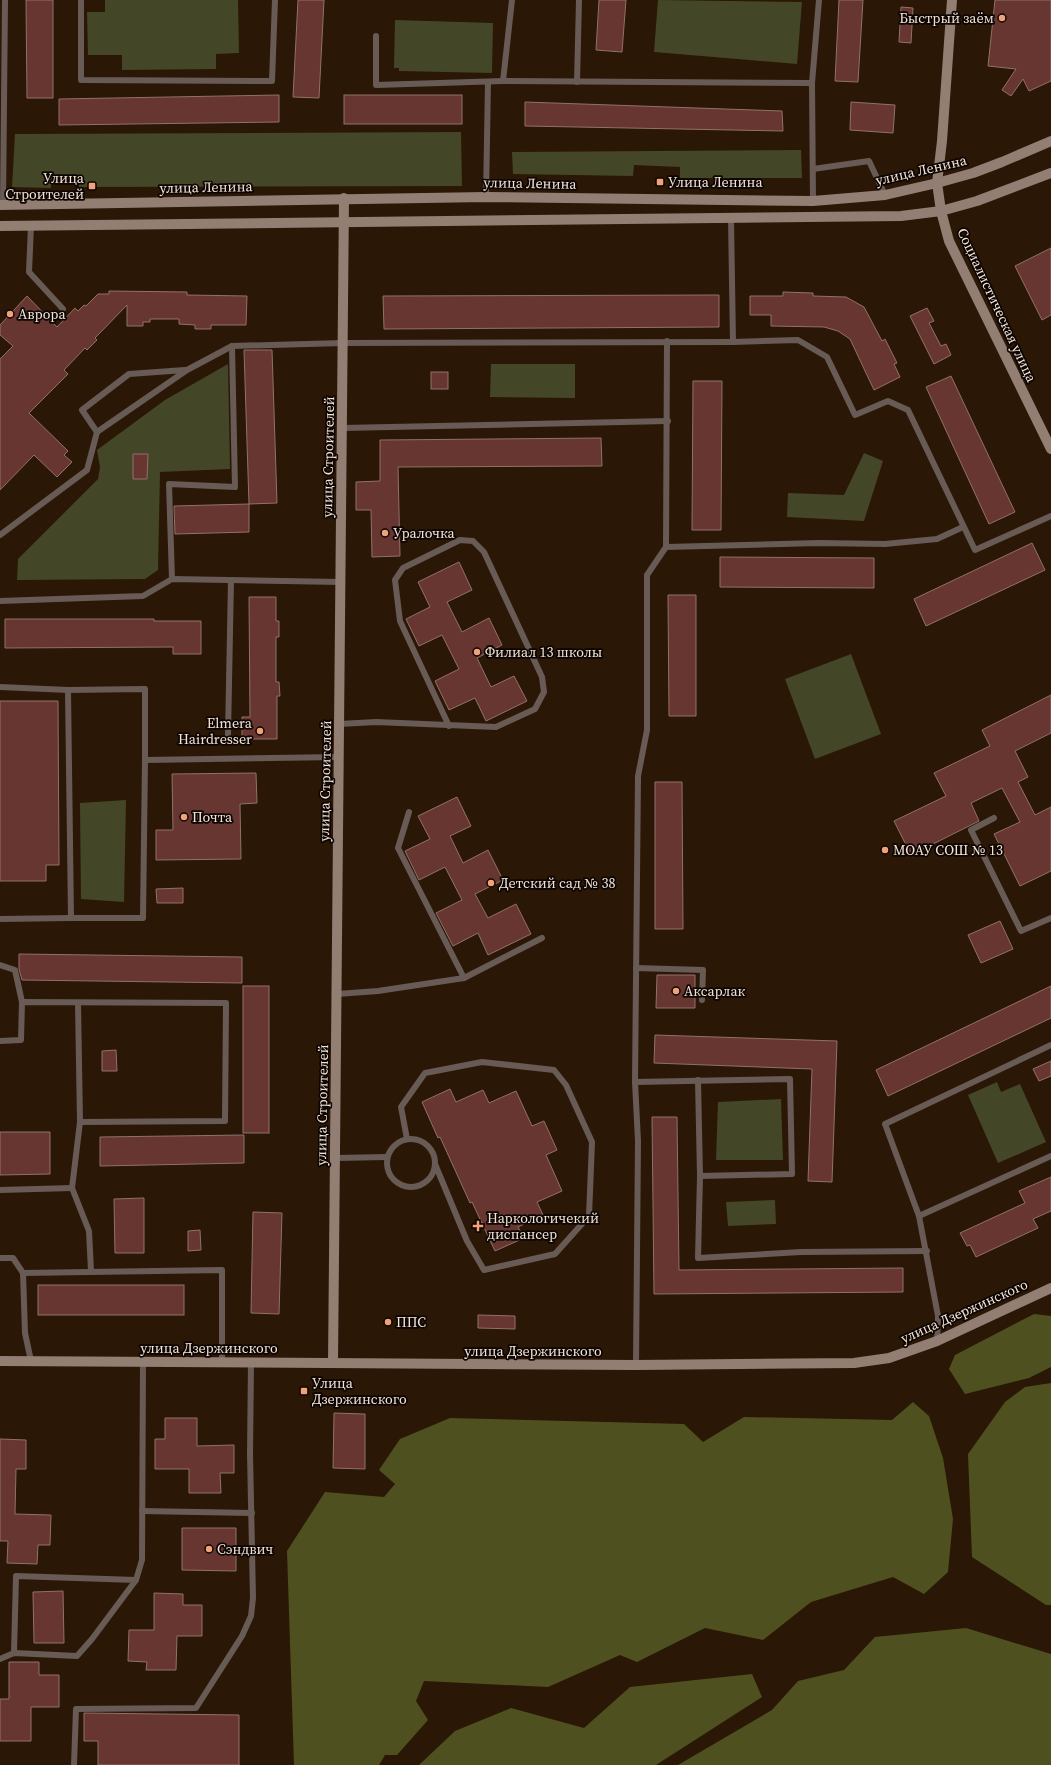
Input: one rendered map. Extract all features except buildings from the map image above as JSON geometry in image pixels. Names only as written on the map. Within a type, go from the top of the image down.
[{"type":"main road","name":"Социалистическая улица","points":[[952,0],[942,141],[937,183],[941,211],[949,241],[1051,449]]},
{"type":"main road","name":"улица Ленина","points":[[1,205],[486,196],[813,201],[885,195],[937,183],[1002,162],[1051,141]]},
{"type":"main road","points":[[0,226],[901,216],[941,211],[976,201],[1051,173]]},
{"type":"main road","name":"улица Строителей","points":[[333,1363],[344,198]]},
{"type":"main road","name":"улица Дзержинского","points":[[0,1360],[636,1365],[854,1363],[889,1358],[937,1341],[1051,1288]]},
{"type":"lane","points":[[1,205],[5,0]]},
{"type":"lane","points":[[81,0],[81,80],[272,81],[275,0]]},
{"type":"lane","points":[[503,81],[512,0]]},
{"type":"lane","points":[[577,82],[579,0]]},
{"type":"lane","points":[[813,201],[812,83],[819,0]]},
{"type":"lane","points":[[376,36],[376,85],[503,81],[812,83]]},
{"type":"lane","points":[[486,196],[488,82]]},
{"type":"lane","points":[[813,168],[870,161],[885,195]]},
{"type":"lane","points":[[731,219],[734,342]]},
{"type":"lane","points":[[30,226],[29,272],[63,309]]},
{"type":"lane","points":[[0,535],[88,470],[97,432],[187,370],[232,346],[343,343],[734,342],[798,340],[827,357],[855,415],[888,401],[908,410],[975,550],[1051,516]]},
{"type":"lane","points":[[636,1365],[638,1141],[635,1082],[638,776],[646,730],[647,575],[666,547],[668,421],[667,341]]},
{"type":"lane","points":[[172,579],[169,484],[235,487],[232,346]]},
{"type":"lane","points":[[97,432],[82,410],[129,374],[187,370]]},
{"type":"lane","points":[[342,428],[668,421]]},
{"type":"lane","points":[[666,547],[819,543],[885,544],[937,539],[963,527]]},
{"type":"lane","points":[[339,724],[376,722],[449,726],[496,727],[535,709],[544,692],[542,677],[488,559],[484,552],[473,541],[460,540],[403,568],[395,580],[400,621],[449,726]]},
{"type":"lane","points":[[0,601],[143,596],[172,579],[341,582]]},
{"type":"lane","points":[[228,735],[231,580]]},
{"type":"lane","points":[[0,687],[68,690],[145,689],[143,918],[0,919]]},
{"type":"lane","points":[[68,690],[71,918]]},
{"type":"lane","points":[[145,760],[339,757]]},
{"type":"lane","points":[[409,812],[398,848],[464,978]]},
{"type":"lane","points":[[994,818],[971,830],[1021,931],[1051,918]]},
{"type":"lane","points":[[337,994],[378,991],[464,978],[542,938]]},
{"type":"lane","points":[[0,965],[15,970],[22,1002],[21,1040],[0,1041]]},
{"type":"lane","points":[[636,968],[703,970],[702,1000]]},
{"type":"lane","points":[[22,1002],[226,1003],[225,1121],[80,1122]]},
{"type":"lane","points":[[78,1003],[80,1122],[72,1188],[89,1231],[91,1271]]},
{"type":"lane","points":[[937,1341],[938,1316],[927,1251],[919,1216],[884,1124],[1051,1045]]},
{"type":"lane","points":[[407,1138],[401,1107],[425,1073],[482,1062],[554,1070],[566,1085],[592,1142],[589,1216],[555,1254],[484,1270],[467,1241],[435,1164],[432,1150],[421,1141],[407,1138],[394,1145],[387,1157],[388,1172],[399,1184],[415,1187],[429,1179],[435,1164]]},
{"type":"lane","points":[[635,1082],[790,1079],[792,1174],[700,1176]]},
{"type":"lane","points":[[698,1080],[700,1176],[698,1258],[801,1252],[927,1251]]},
{"type":"lane","points":[[919,1216],[1051,1156]]},
{"type":"lane","points":[[335,1158],[387,1157]]},
{"type":"lane","points":[[0,1190],[72,1188]]},
{"type":"lane","points":[[0,1258],[13,1258],[23,1273],[25,1333],[31,1361]]},
{"type":"lane","points":[[23,1273],[222,1270],[222,1362]]},
{"type":"lane","points":[[0,1659],[14,1653],[77,1656],[92,1639],[136,1580],[142,1560],[143,1362]]},
{"type":"lane","points":[[74,1765],[76,1708],[196,1708],[242,1636],[252,1616],[252,1513],[250,1454],[251,1362]]},
{"type":"lane","points":[[142,1511],[252,1513]]},
{"type":"lane","points":[[14,1653],[16,1576],[136,1580]]},
{"type":"green space","points":[[105,0],[238,0],[239,53],[216,54],[216,69],[122,70],[122,55],[88,55],[87,12],[105,12]]},
{"type":"green space","points":[[658,0],[802,2],[797,64],[654,52]]},
{"type":"green space","points":[[395,20],[493,23],[492,73],[399,71],[399,68],[394,68]]},
{"type":"green space","points":[[461,132],[462,186],[79,187],[79,179],[51,179],[51,188],[12,187],[15,134]]},
{"type":"green space","points":[[801,150],[802,178],[680,178],[680,167],[634,165],[633,176],[513,174],[512,152]]},
{"type":"green space","points":[[228,364],[230,469],[160,472],[158,570],[145,579],[17,580],[18,559],[98,479],[100,467],[97,450],[165,400]]},
{"type":"green space","points":[[491,364],[575,364],[575,398],[490,397]]},
{"type":"green space","points":[[864,453],[883,461],[864,521],[787,517],[788,493],[844,495]]},
{"type":"green space","points":[[851,654],[881,734],[815,759],[785,679]]},
{"type":"green space","points":[[126,800],[124,902],[81,899],[80,803]]},
{"type":"green space","points":[[997,1082],[1001,1092],[1020,1084],[1046,1142],[998,1163],[968,1095]]},
{"type":"green space","points":[[781,1099],[783,1160],[716,1160],[718,1102]]},
{"type":"green space","points":[[775,1200],[776,1224],[728,1226],[726,1202]]},
{"type":"green space","points":[[1034,1314],[1051,1316],[1051,1367],[1029,1378],[965,1394],[949,1369],[955,1355]]},
{"type":"green space","points":[[1051,1383],[1051,1605],[1046,1605],[972,1557],[968,1454],[1005,1402],[1025,1387]]},
{"type":"green space","points":[[913,1402],[929,1416],[943,1458],[953,1519],[948,1572],[924,1594],[893,1577],[811,1602],[763,1640],[705,1628],[637,1662],[620,1655],[548,1687],[424,1681],[416,1701],[428,1720],[397,1755],[385,1755],[379,1765],[294,1765],[287,1551],[325,1492],[384,1497],[395,1484],[379,1470],[400,1439],[450,1418],[684,1424],[703,1442],[744,1417],[892,1420]]},
{"type":"green space","points":[[966,1628],[1051,1654],[1051,1765],[678,1765],[772,1710],[798,1681],[844,1670],[875,1637]]},
{"type":"green space","points":[[752,1674],[762,1697],[656,1765],[419,1765],[455,1731],[511,1708],[584,1728],[630,1687]]},
{"type":"place","name":"Быстрый заём","points":[[1002,18]]},
{"type":"place","name":"Улица Ленина","points":[[660,182]]},
{"type":"place","name":"Улица Строителей","points":[[92,186]]},
{"type":"place","name":"Аврора","points":[[10,314]]},
{"type":"place","name":"Уралочка","points":[[385,533]]},
{"type":"place","name":"Филиал 13 школы","points":[[477,652]]},
{"type":"place","name":"Elmera Hairdresser","points":[[260,731]]},
{"type":"place","name":"Почта","points":[[184,817]]},
{"type":"place","name":"МОАУ СОШ № 13","points":[[885,850]]},
{"type":"place","name":"Детский сад № 38","points":[[491,883]]},
{"type":"place","name":"Аксарлак","points":[[676,991]]},
{"type":"place","name":"Наркологичекий диспансер","points":[[478,1226]]},
{"type":"place","name":"ППС","points":[[388,1322]]},
{"type":"place","name":"Улица Дзержинского","points":[[304,1391]]},
{"type":"place","name":"Сэндвич","points":[[209,1549]]}]
